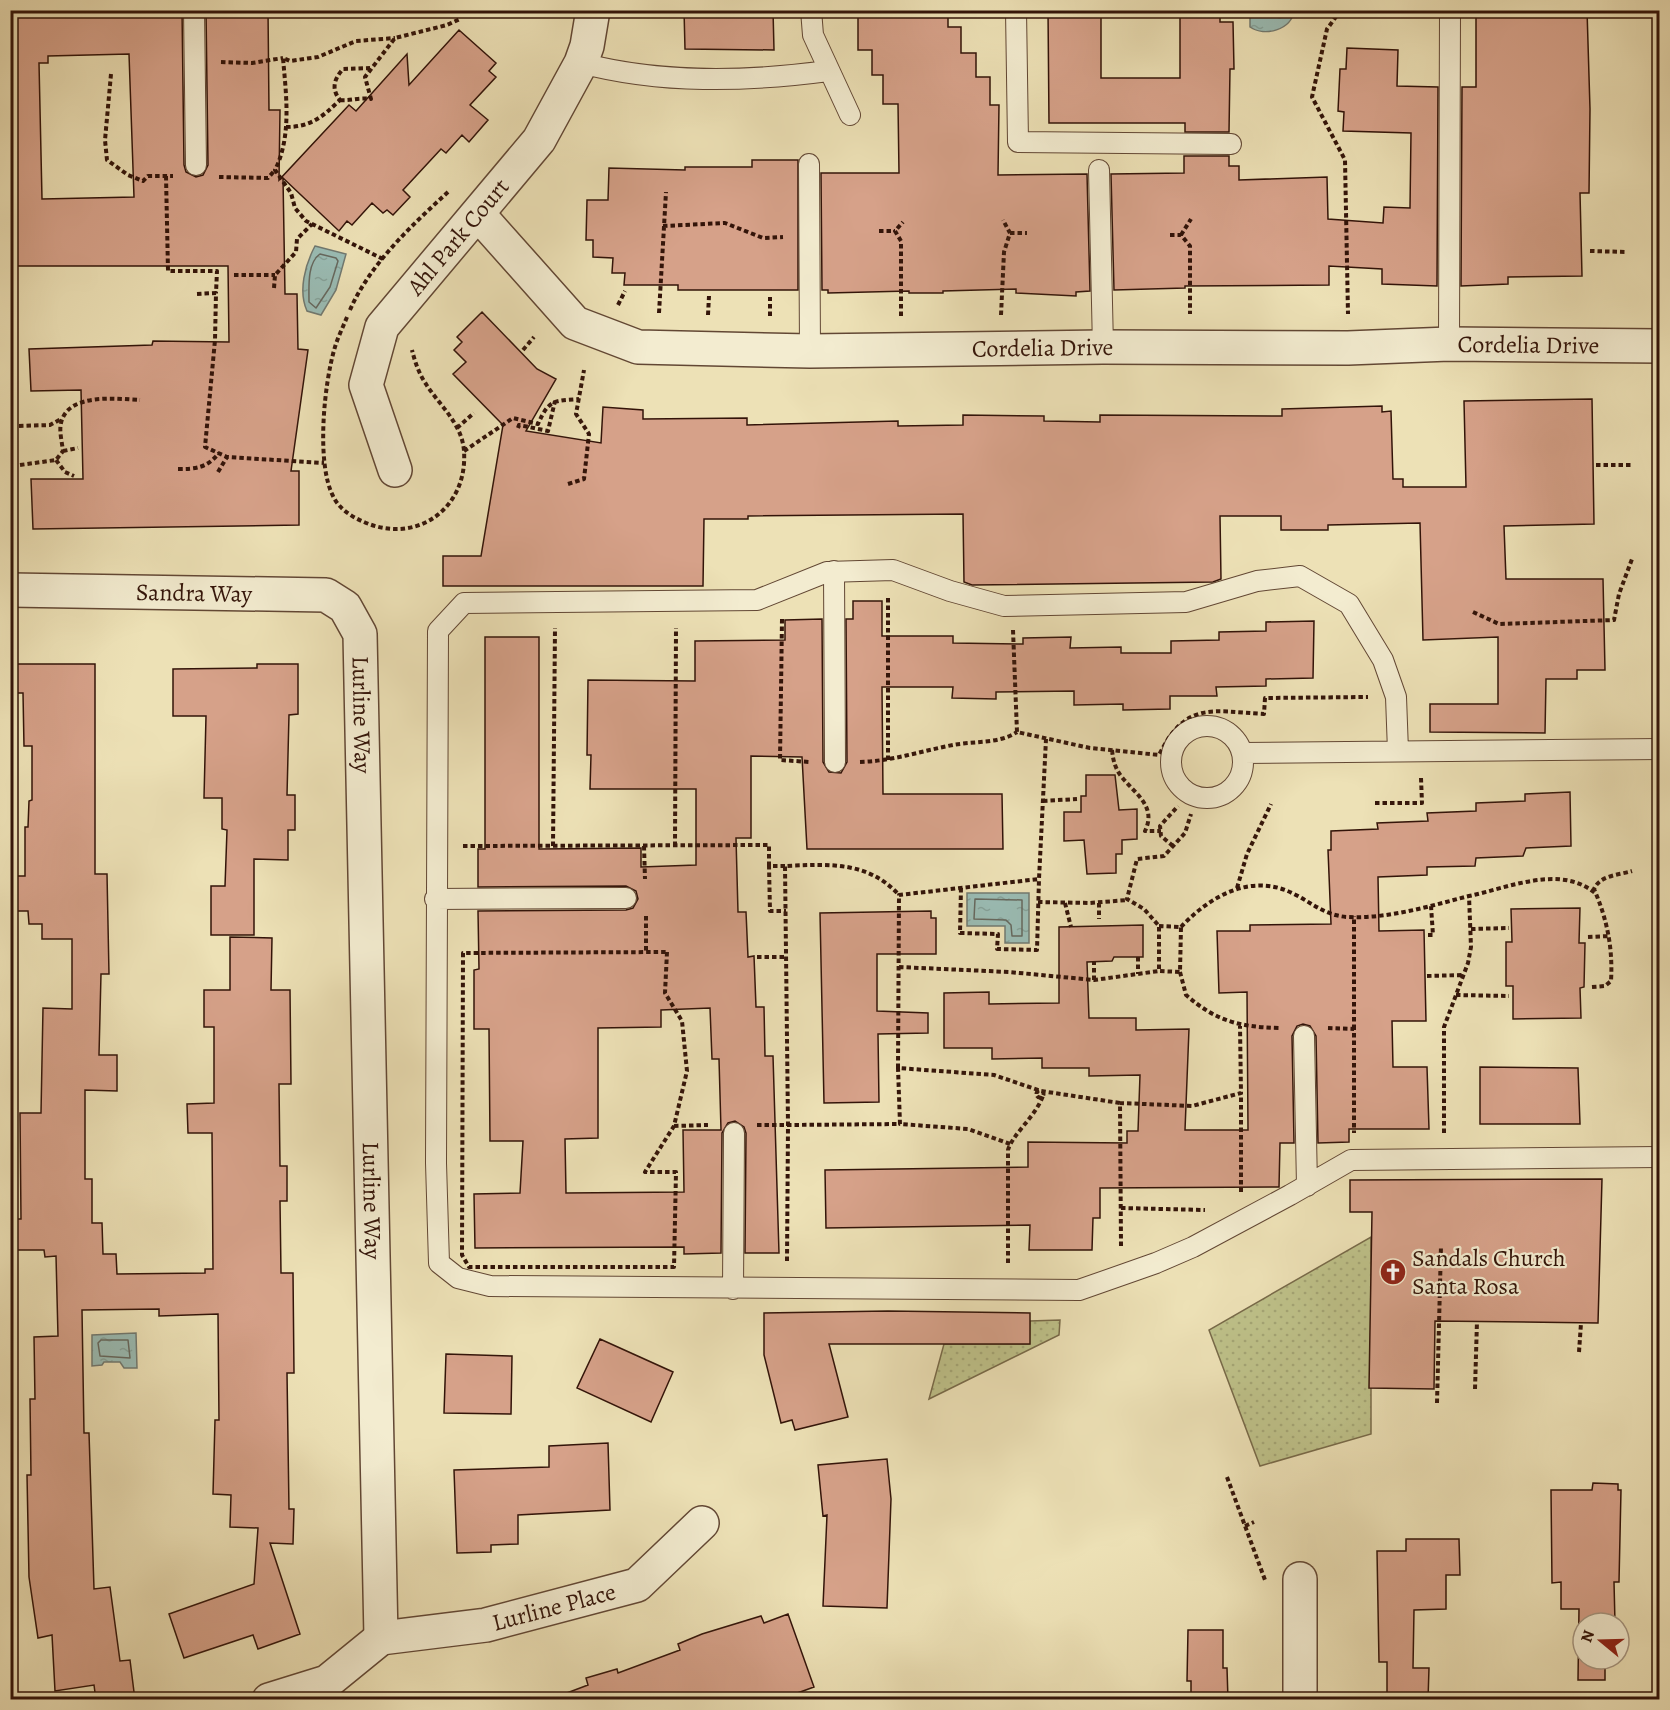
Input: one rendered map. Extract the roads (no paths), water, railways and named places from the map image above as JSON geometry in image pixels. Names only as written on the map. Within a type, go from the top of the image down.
[{"type":"street","name":"Ahl Park Court","points":[[395,470],[366,385],[382,327],[539,140],[581,63],[587,46],[593,10]]},
{"type":"street","name":"Cordelia Drive","points":[[478,214],[575,323],[638,347],[810,351],[1103,347],[1348,348],[1449,344],[1659,346]]},
{"type":"street","name":"Sandra Way","points":[[10,590],[326,595],[345,607],[360,633]]},
{"type":"street","name":"Lurline Way","points":[[360,633],[381,1638]]},
{"type":"street","name":"Lurline Place","points":[[381,1638],[486,1625],[637,1585],[702,1523]]},
{"type":"street","points":[[1300,1579],[1300,1700]]},
{"type":"street","points":[[269,1700],[327,1682],[381,1638]]},
{"type":"lane","points":[[194,10],[203,171]]},
{"type":"lane","points":[[811,10],[813,35],[850,116]]},
{"type":"lane","points":[[1016,10],[1018,142],[1231,144]]},
{"type":"lane","points":[[1449,344],[1450,10]]},
{"type":"lane","points":[[581,63],[657,78],[754,79],[828,71]]},
{"type":"lane","points":[[809,164],[810,351]]},
{"type":"lane","points":[[1099,170],[1103,347]]},
{"type":"lane","points":[[1398,751],[1396,697],[1383,660],[1349,604],[1300,576],[1257,581],[1186,602],[1014,607],[950,591],[893,570],[834,571],[757,600],[464,603],[438,631],[435,1163],[439,1263],[458,1278],[490,1286],[1079,1290],[1156,1263],[1193,1247],[1351,1160],[1659,1156]]},
{"type":"lane","points":[[834,571],[835,762]]},
{"type":"lane","points":[[1243,753],[1659,749]]},
{"type":"lane","points":[[435,899],[626,898]]},
{"type":"lane","points":[[1304,1036],[1307,1186]]},
{"type":"lane","points":[[734,1133],[734,1288]]},
{"type":"water","points":[[1255,11],[1294,11],[1292,18],[1283,27],[1263,31],[1250,27],[1250,16]]},
{"type":"water","points":[[315,246],[346,254],[336,290],[321,315],[307,311],[303,295],[308,261]]},
{"type":"water","points":[[967,893],[1029,893],[1029,943],[1005,943],[1005,926],[967,926]]},
{"type":"water","points":[[136,1333],[137,1368],[124,1368],[120,1362],[104,1362],[102,1365],[92,1366],[92,1335]]},
{"type":"place","name":"Sandals Church Santa Rosa","points":[[1393,1272]]}]
